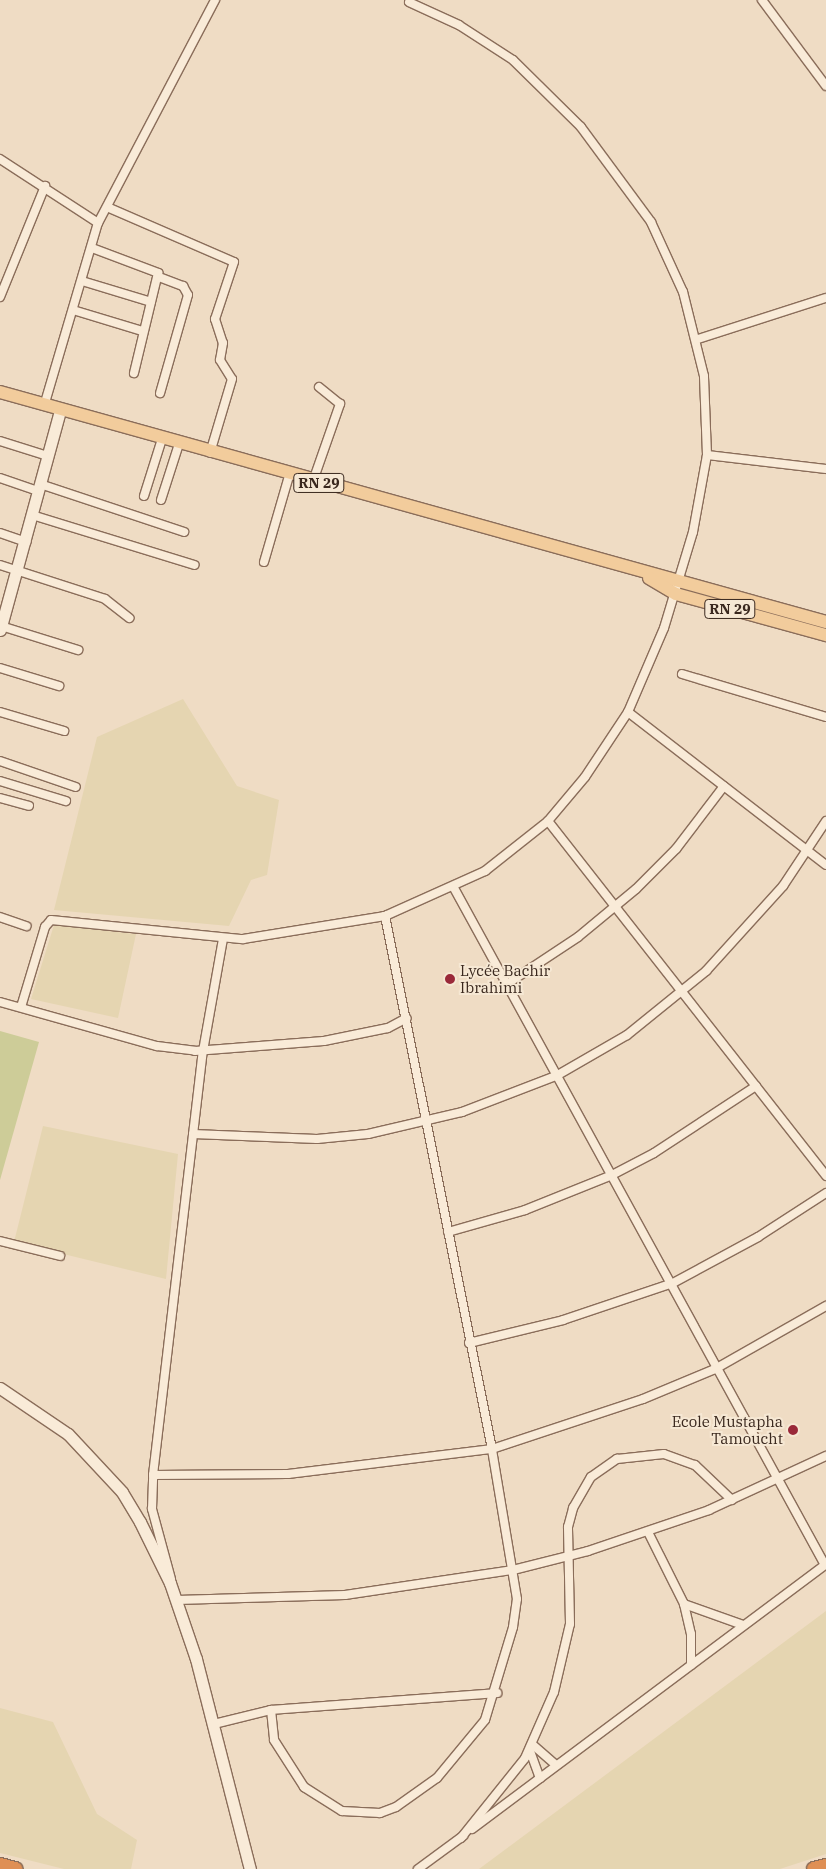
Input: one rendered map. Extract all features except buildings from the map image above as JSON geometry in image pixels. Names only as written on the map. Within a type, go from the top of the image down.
[{"type":"highway","points":[[0,1865],[15,1869]]},
{"type":"highway","points":[[814,1869],[826,1866]]},
{"type":"main road","name":"RN 29","points":[[0,392],[289,476],[826,622]]},
{"type":"main road","points":[[0,629],[26,542],[60,411]]},
{"type":"main road","name":"RN 29","points":[[638,572],[676,594],[826,635]]},
{"type":"main road","points":[[0,1388],[41,1411],[97,1463],[140,1522],[177,1600],[214,1724],[250,1869]]},
{"type":"street","points":[[44,406],[98,224],[215,0]]},
{"type":"street","points":[[762,0],[826,86]]},
{"type":"street","points":[[22,1007],[46,924],[52,920],[223,939],[385,916],[454,888],[485,871],[548,821],[585,777],[628,712],[676,594],[707,455],[698,339],[683,292],[652,222],[581,127],[513,60],[459,25],[409,2]]},
{"type":"street","points":[[0,159],[45,186],[98,224]]},
{"type":"street","points":[[0,297],[45,186]]},
{"type":"street","points":[[106,207],[234,262],[215,319],[223,343],[220,360],[232,378],[210,453]]},
{"type":"street","points":[[92,248],[155,270],[159,277],[183,286],[188,294],[160,393]]},
{"type":"street","points":[[134,373],[142,331],[159,277]]},
{"type":"street","points":[[82,281],[151,302]]},
{"type":"street","points":[[698,339],[826,298]]},
{"type":"street","points":[[74,310],[142,331]]},
{"type":"street","points":[[313,481],[340,404],[319,387]]},
{"type":"street","points":[[144,496],[162,439]]},
{"type":"street","points":[[0,441],[48,456]]},
{"type":"street","points":[[161,500],[179,444]]},
{"type":"street","points":[[707,455],[826,469]]},
{"type":"street","points":[[264,562],[289,476]]},
{"type":"street","points":[[0,478],[184,532]]},
{"type":"street","points":[[32,515],[195,565]]},
{"type":"street","points":[[0,533],[26,542]]},
{"type":"street","points":[[0,564],[105,599],[129,618]]},
{"type":"street","points":[[0,629],[78,650]]},
{"type":"street","points":[[0,668],[59,686]]},
{"type":"street","points":[[682,674],[826,717]]},
{"type":"street","points":[[0,712],[64,731]]},
{"type":"street","points":[[628,712],[826,865]]},
{"type":"street","points":[[0,761],[76,787]]},
{"type":"street","points":[[0,781],[66,800]]},
{"type":"street","points":[[507,984],[616,907],[676,848],[724,786]]},
{"type":"street","points":[[0,798],[29,806]]},
{"type":"street","points":[[548,821],[826,1176]]},
{"type":"street","points":[[193,1134],[317,1139],[425,1123],[556,1076],[627,1035],[682,992],[754,921],[808,851],[826,821]]},
{"type":"street","points":[[418,1869],[826,1564],[776,1482],[715,1369],[673,1283],[556,1076],[454,888]]},
{"type":"street","points":[[271,1710],[274,1740],[304,1787],[342,1810],[380,1813],[396,1807],[437,1778],[485,1720],[497,1693],[514,1628],[517,1599],[492,1449],[469,1343],[425,1123],[407,1018],[385,916]]},
{"type":"street","points":[[0,917],[26,926]]},
{"type":"street","points":[[170,1583],[152,1509],[153,1475],[203,1051],[223,939]]},
{"type":"street","points":[[0,1002],[157,1046],[203,1051],[324,1041],[388,1028],[407,1018]]},
{"type":"street","points":[[448,1232],[525,1210],[612,1174],[654,1153],[756,1086]]},
{"type":"street","points":[[469,1343],[563,1320],[673,1283],[826,1193]]},
{"type":"street","points":[[0,1241],[60,1256]]},
{"type":"street","points":[[153,1475],[288,1474],[492,1449],[643,1399],[715,1369],[826,1306]]},
{"type":"street","points":[[460,1838],[531,1748],[567,1648],[568,1557],[572,1508],[591,1478],[617,1459],[648,1453],[680,1458],[708,1474],[732,1500]]},
{"type":"street","points":[[177,1600],[345,1595],[513,1570],[568,1557],[648,1532],[776,1482],[826,1456]]},
{"type":"street","points":[[648,1532],[684,1604],[691,1634],[691,1665]]},
{"type":"street","points":[[684,1604],[743,1625]]},
{"type":"street","points":[[214,1724],[271,1710],[497,1693]]},
{"type":"street","points":[[531,1748],[556,1765]]},
{"type":"street","points":[[531,1748],[540,1778]]},
{"type":"shaded area","points":[[183,699],[237,786],[279,800],[267,875],[251,880],[229,926],[54,910],[97,737]]},
{"type":"shaded area","points":[[54,925],[136,934],[118,1018],[31,999]]},
{"type":"shaded area","points":[[0,1031],[39,1042],[0,1180]]},
{"type":"shaded area","points":[[43,1126],[178,1154],[166,1279],[14,1242]]},
{"type":"shaded area","points":[[826,1611],[826,1854],[780,1869],[479,1869]]},
{"type":"shaded area","points":[[0,1708],[53,1722],[97,1814],[137,1840],[131,1869],[64,1869],[0,1853]]},
{"type":"place","name":"Lycée Bachir Ibrahimi","points":[[450,979]]},
{"type":"place","name":"Ecole Mustapha Tamoucht","points":[[793,1430]]}]
